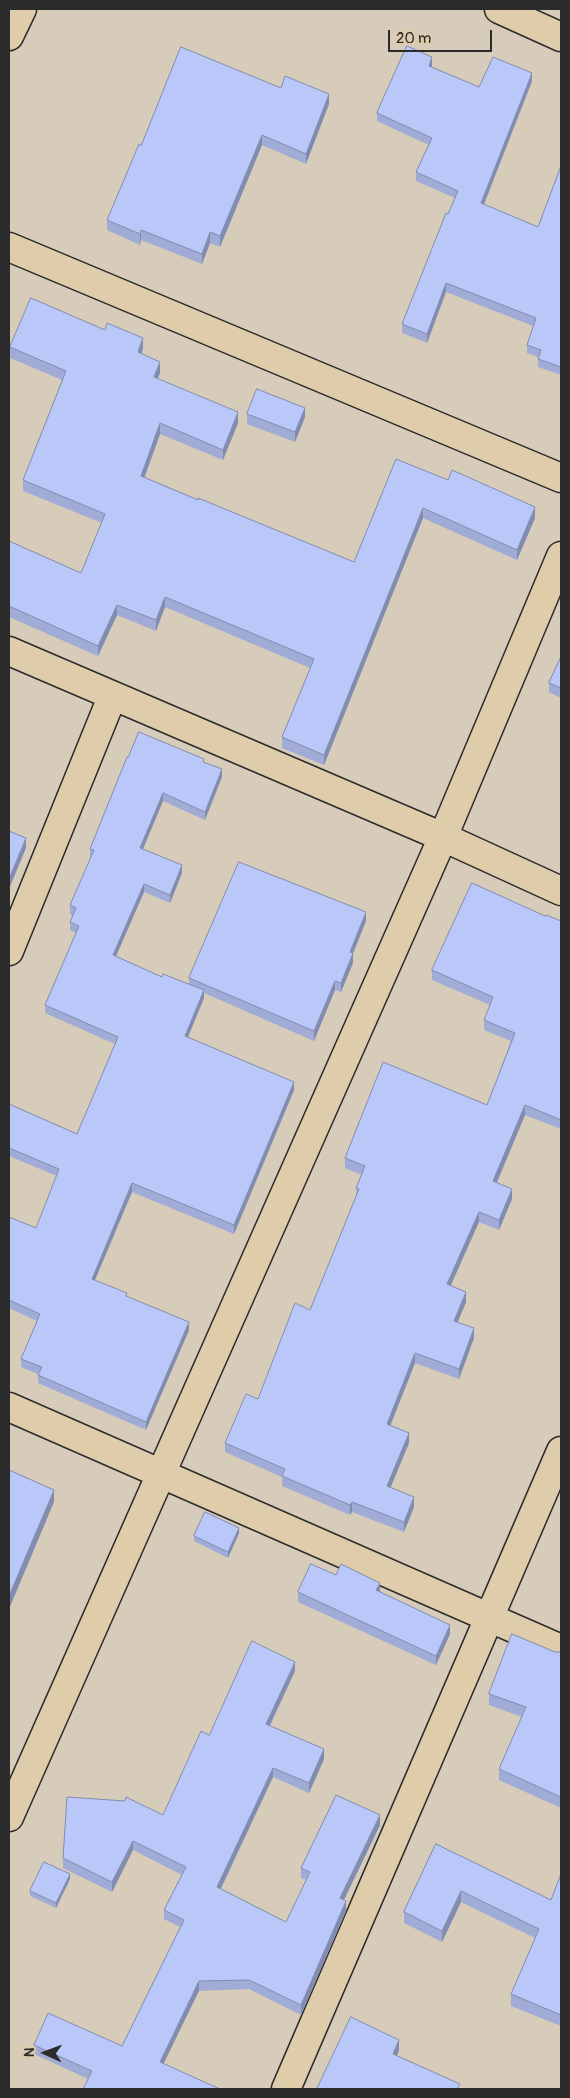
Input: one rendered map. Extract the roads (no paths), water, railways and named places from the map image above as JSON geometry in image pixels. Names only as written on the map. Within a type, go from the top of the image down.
[{"type":"street","points":[[9,36],[22,9]]},
{"type":"street","points":[[500,9],[561,37]]},
{"type":"street","points":[[9,247],[561,478]]},
{"type":"street","points":[[9,1817],[443,837],[561,556]]},
{"type":"street","points":[[9,651],[443,837],[561,891]]},
{"type":"street","points":[[9,951],[112,696]]},
{"type":"street","points":[[9,1407],[561,1649]]},
{"type":"street","points":[[286,2089],[488,1616],[561,1451]]}]
